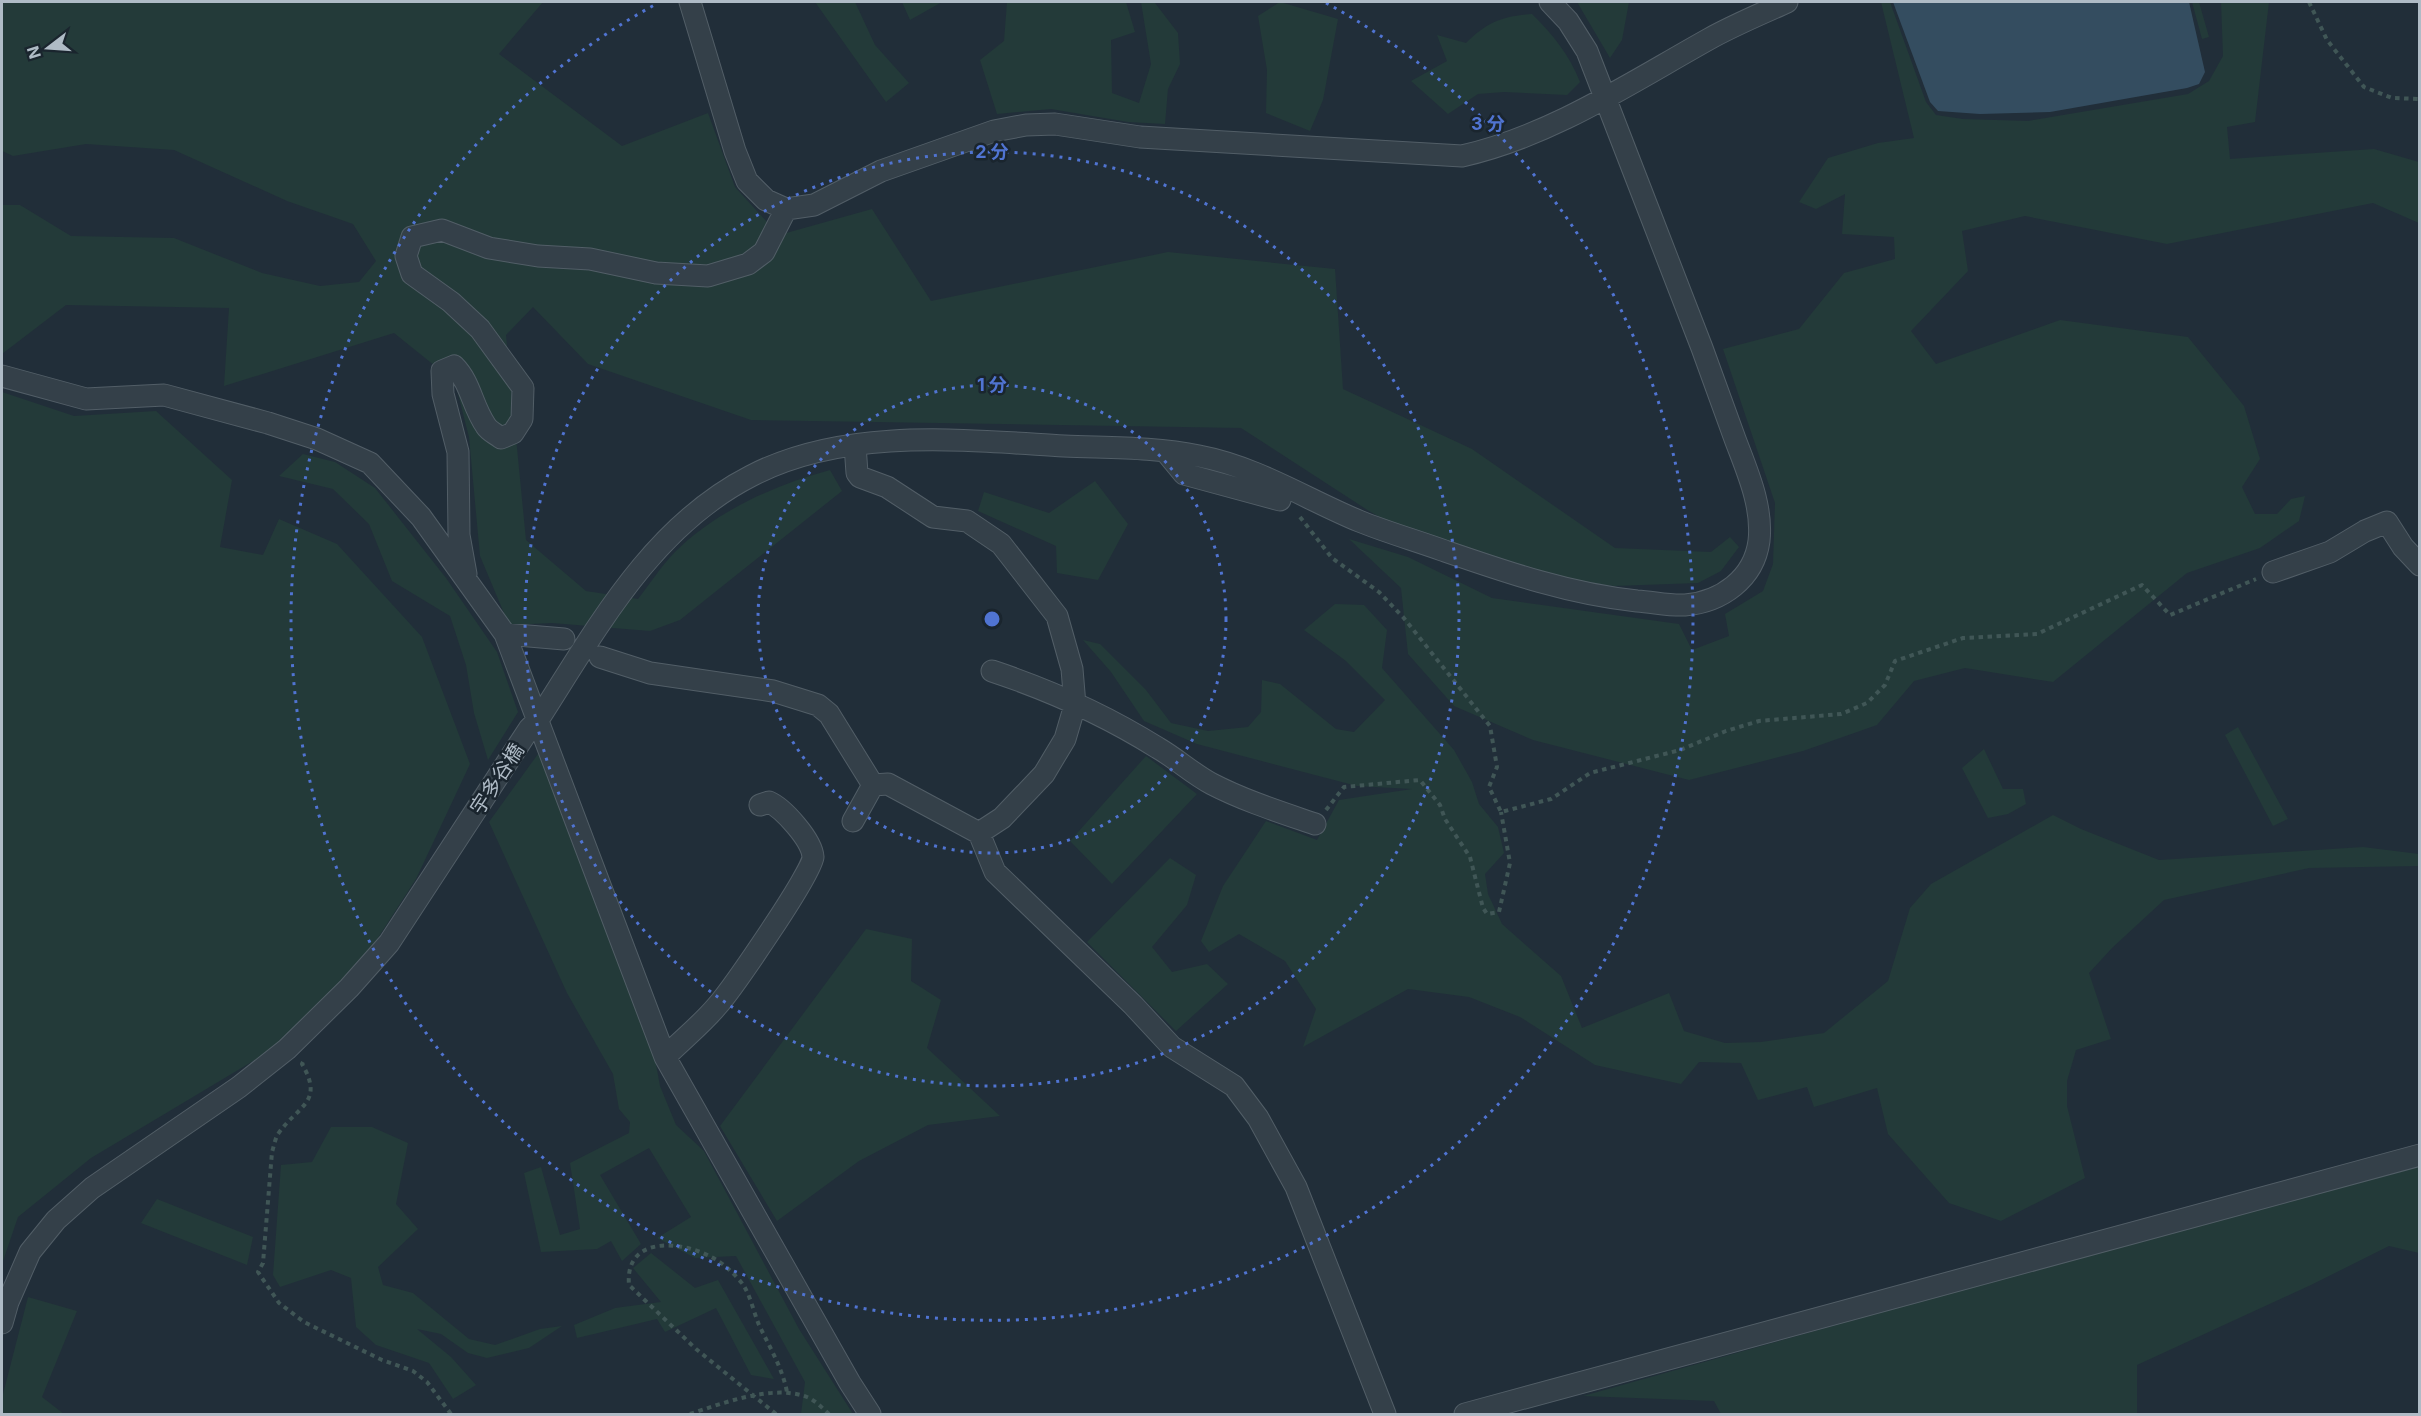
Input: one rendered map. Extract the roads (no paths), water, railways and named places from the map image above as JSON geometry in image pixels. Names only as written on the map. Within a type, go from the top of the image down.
[{"type":"street","points":[[690,2],[735,151],[747,181],[766,200],[786,209],[814,205],[881,171],[993,131],[1026,125],[1055,124],[1140,137],[1462,156],[1489,150],[1520,139],[1625,89],[1710,39],[1787,2]]},
{"type":"street","name":"宇多谷橋","points":[[2,1323],[8,1302],[30,1252],[56,1220],[92,1188],[238,1087],[286,1049],[349,988],[388,943],[619,594],[670,536],[727,489],[780,462],[815,452],[912,441],[996,442],[1164,451],[1204,457],[1255,472],[1360,521],[1528,580],[1612,598],[1683,605],[1718,598],[1733,587],[1746,575],[1760,539],[1755,495],[1717,388],[1587,51],[1568,21],[1550,2]]},
{"type":"street","points":[[467,581],[459,535],[458,452],[443,394],[442,371],[454,366],[464,376],[487,428],[501,438],[513,433],[522,419],[523,388],[480,329],[451,302],[412,274],[406,256],[412,237],[442,230],[489,248],[518,253],[590,259],[656,273],[708,276],[748,264],[764,252],[786,209]]},
{"type":"street","points":[[2,376],[86,399],[164,394],[317,439],[369,463],[421,517],[505,634],[534,725],[665,1057],[850,1383],[870,1414]]},
{"type":"street","points":[[855,446],[857,473],[860,477],[887,488],[933,517],[967,521],[1001,544],[1057,616],[1072,669],[1075,705],[1065,739],[1044,774],[1002,818],[979,833]]},
{"type":"street","points":[[1164,451],[1184,474],[1280,500]]},
{"type":"street","points":[[2273,572],[2330,552],[2365,531],[2387,522],[2403,547],[2420,565]]},
{"type":"street","points":[[505,634],[564,639]]},
{"type":"street","points":[[600,657],[650,673],[773,691],[818,705],[829,714],[873,785]]},
{"type":"street","points":[[992,671],[1031,684],[1075,705],[1157,748],[1210,783],[1258,805],[1315,824]]},
{"type":"street","points":[[873,785],[888,784],[979,833],[995,872],[1133,1005],[1172,1047],[1234,1086],[1258,1118],[1296,1187],[1385,1414]]},
{"type":"street","points":[[853,821],[873,785]]},
{"type":"street","points":[[665,1057],[717,1006],[778,918],[813,858],[810,843],[778,806],[768,802],[760,805]]},
{"type":"street","points":[[1465,1414],[2420,1155]]},
{"type":"water","points":[[1893,2],[2189,2],[2205,72],[2199,84],[2187,88],[2050,112],[1980,114],[1938,111],[1930,102]]}]
